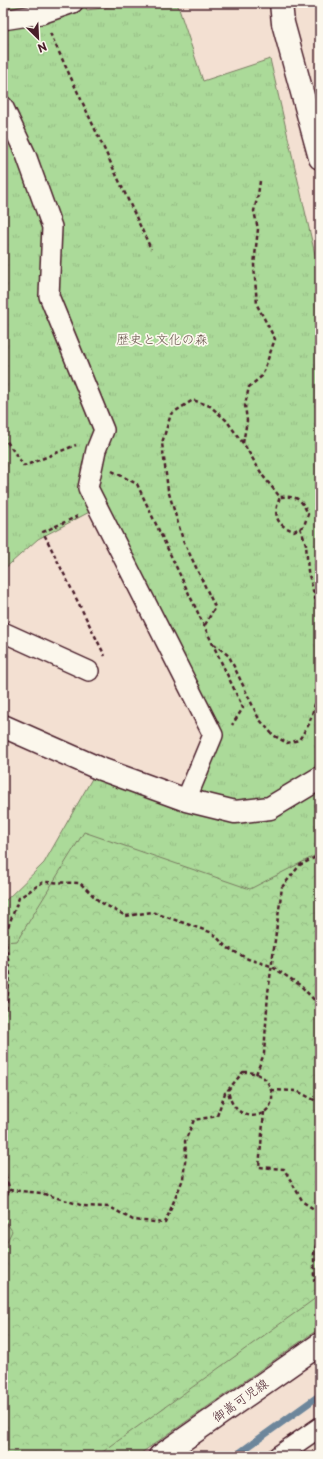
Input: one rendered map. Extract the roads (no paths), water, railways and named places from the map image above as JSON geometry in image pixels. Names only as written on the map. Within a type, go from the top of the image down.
[{"type":"street","points":[[3,20],[41,14],[73,3]]},
{"type":"street","points":[[281,3],[283,23],[320,158]]},
{"type":"street","points":[[3,106],[26,155],[52,227],[49,296],[104,430],[88,488],[99,507],[213,735],[186,800]]},
{"type":"street","points":[[3,632],[89,671]]},
{"type":"street","points":[[3,726],[98,768],[186,800],[235,812],[270,808],[320,778]]},
{"type":"street","name":"御嵩可児線","points":[[160,1456],[320,1344]]},
{"type":"street","points":[[278,1456],[320,1427]]},
{"type":"waterway","points":[[235,1456],[320,1395]]},
{"type":"park label","name":"歴史と文化の森","points":[[162,339]]}]
